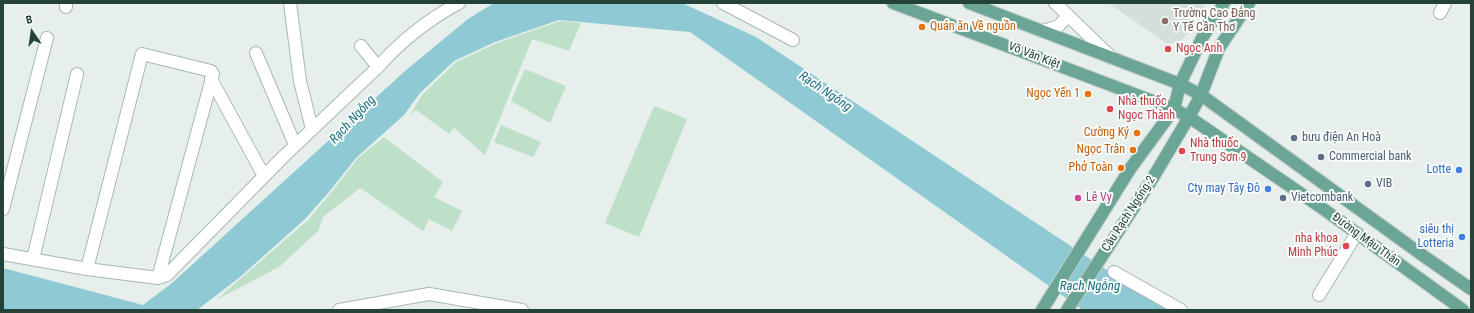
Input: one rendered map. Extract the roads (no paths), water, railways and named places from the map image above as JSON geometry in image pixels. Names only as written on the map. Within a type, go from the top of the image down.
[{"type":"main road","name":"Võ Văn Kiệt","points":[[894,3],[1174,108],[1189,117]]},
{"type":"main road","points":[[969,3],[1180,84]]},
{"type":"main road","points":[[1174,108],[1180,84],[1202,38],[1224,3]]},
{"type":"main road","name":"Cầu Rạch Ngổng 2","points":[[1067,310],[1151,181],[1189,117],[1201,95],[1219,48],[1249,3]]},
{"type":"main road","name":"Đường Mậu Thân","points":[[1180,84],[1201,95],[1471,289]]},
{"type":"main road","name":"Cầu Rạch Ngổng 2","points":[[1042,310],[1130,169],[1174,108]]},
{"type":"main road","name":"Đường Mậu Thân","points":[[1189,117],[1322,208],[1463,310]]},
{"type":"main road","points":[[1413,274],[1425,257]]},
{"type":"street","points":[[290,3],[300,81],[312,129]]},
{"type":"street","points":[[3,254],[87,269],[158,278],[167,275],[295,145],[378,67],[386,57],[440,8],[459,3]]},
{"type":"street","points":[[723,3],[793,40]]},
{"type":"street","points":[[1055,3],[1112,58]]},
{"type":"street","points":[[1041,31],[1062,24],[1067,15]]},
{"type":"street","points":[[3,209],[47,38]]},
{"type":"street","points":[[361,46],[378,67]]},
{"type":"street","points":[[256,53],[295,145]]},
{"type":"street","points":[[87,269],[142,54],[211,70],[213,74],[158,278]]},
{"type":"street","points":[[33,259],[76,74]]},
{"type":"street","points":[[212,79],[264,176]]},
{"type":"street","points":[[1319,295],[1357,233]]},
{"type":"street","points":[[1114,272],[1181,310]]},
{"type":"street","points":[[339,310],[429,294],[522,310]]},
{"type":"water","name":"Rạch Ngỗng","points":[[494,3],[682,3],[756,37],[1167,310],[1083,310],[690,32],[559,20],[495,42],[454,61],[420,93],[404,115],[356,158],[305,219],[240,277],[197,310],[3,310],[3,268],[143,305],[172,283],[405,71],[468,19]]},
{"type":"place","name":"Trường Cao Đẳng Y Tế Cần Thơ","points":[[1165,21]]},
{"type":"place","name":"Quán ăn Về nguồn","points":[[922,27]]},
{"type":"place","name":"Ngọc Anh","points":[[1168,49]]},
{"type":"place","name":"Ngọc Yến 1","points":[[1088,94]]},
{"type":"place","name":"Nhà thuốc Ngọc Thành","points":[[1110,109]]},
{"type":"place","name":"Cường Ký","points":[[1137,133]]},
{"type":"place","name":"bưu điện An Hoà","points":[[1294,138]]},
{"type":"place","name":"Ngọc Trân","points":[[1133,150]]},
{"type":"place","name":"Nhà thuốc Trung Sơn 9","points":[[1182,151]]},
{"type":"place","name":"Commercial bank","points":[[1321,157]]},
{"type":"place","name":"Phở Toàn","points":[[1121,168]]},
{"type":"place","name":"Lotte","points":[[1459,170]]},
{"type":"place","name":"VIB","points":[[1368,184]]},
{"type":"place","name":"Cty may Tây Đô","points":[[1268,189]]},
{"type":"place","name":"Lê Vy","points":[[1078,198]]},
{"type":"place","name":"Vietcombank","points":[[1283,198]]},
{"type":"place","name":"siêu thị Lotteria","points":[[1462,237]]},
{"type":"place","name":"nha khoa Minh Phúc","points":[[1346,246]]}]
